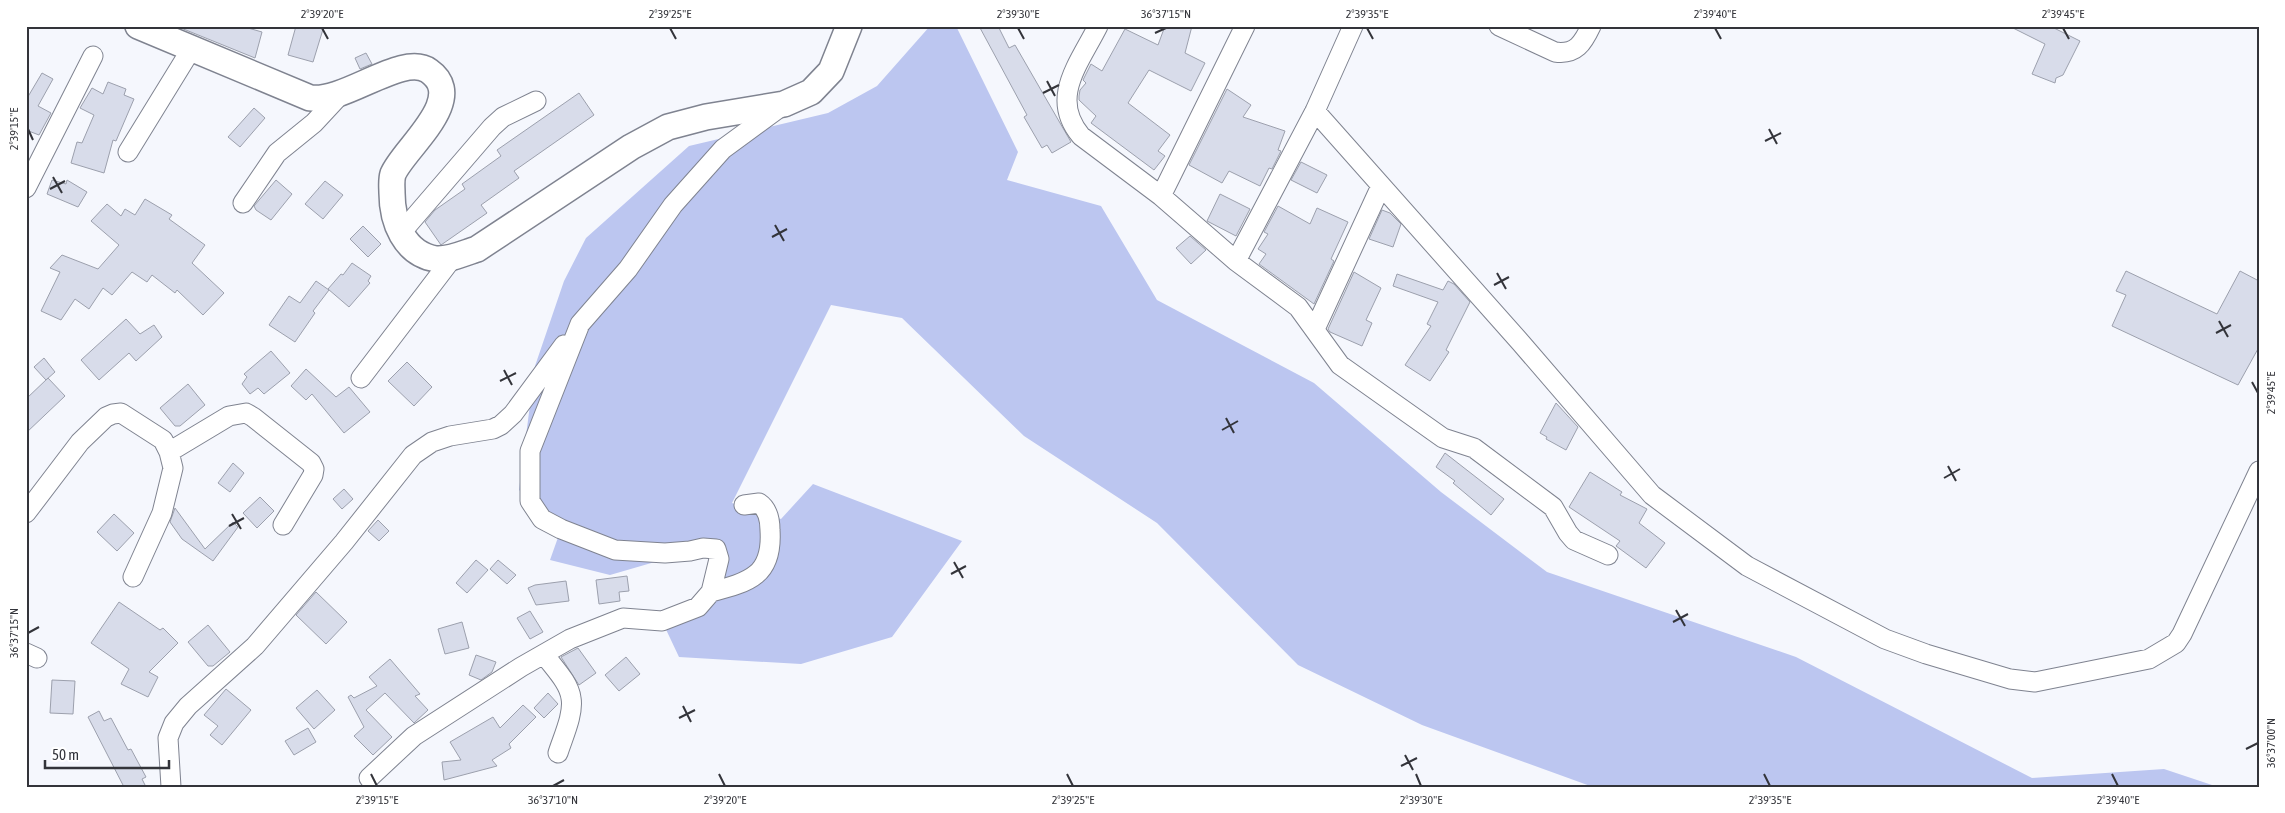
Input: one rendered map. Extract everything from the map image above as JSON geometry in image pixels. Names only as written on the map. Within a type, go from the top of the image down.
[{"type":"main road","points":[[138,26],[310,98],[320,100],[340,95],[404,68],[418,67],[428,70],[441,87],[438,112],[419,140],[400,160],[392,176],[392,211],[400,234],[415,250],[436,259],[477,249],[631,147],[668,127],[706,117],[784,104],[819,86],[831,72],[841,51],[849,26]]},
{"type":"street","points":[[835,26],[841,51]]},
{"type":"street","points":[[1098,26],[1067,89],[1065,102],[1067,115],[1081,136],[1161,196],[1236,260],[1298,307],[1315,329],[1330,354],[1340,365],[1443,438],[1474,448],[1553,506],[1574,540],[1608,554]]},
{"type":"street","points":[[1236,260],[1315,111],[1353,26]]},
{"type":"street","points":[[1500,26],[1555,52],[1562,53],[1580,47],[1591,26]]},
{"type":"street","points":[[1161,196],[1241,28]]},
{"type":"street","points":[[128,152],[192,48]]},
{"type":"street","points":[[26,188],[92,56]]},
{"type":"street","points":[[243,203],[277,153],[314,123],[340,95]]},
{"type":"street","points":[[400,234],[503,116],[536,101]]},
{"type":"street","points":[[171,787],[168,738],[174,723],[188,706],[255,646],[344,542],[413,455],[432,442],[450,436],[493,429],[501,425],[513,414],[580,324],[628,269],[673,206],[723,149],[784,104]]},
{"type":"street","points":[[1315,111],[1521,343],[1642,484],[1664,505],[1747,566],[1885,639],[1926,654],[2010,679],[2035,682],[2135,663],[2162,652],[2176,643],[2182,634],[2259,472]]},
{"type":"street","points":[[1315,329],[1381,186]]},
{"type":"street","points":[[362,378],[454,256]]},
{"type":"street","points":[[369,778],[414,736],[570,639],[623,618],[662,621],[698,607],[711,592],[719,559],[716,549],[703,548],[665,553],[615,550],[561,529],[542,518],[530,501],[530,451],[580,324]]},
{"type":"street","points":[[27,511],[80,442],[113,414],[121,413],[163,440],[169,452],[173,468],[162,513],[134,577]]},
{"type":"street","points":[[169,452],[229,416],[246,413],[253,416],[311,463],[314,469],[313,475],[283,525]]},
{"type":"street","points":[[711,592],[735,586],[752,578],[763,568],[769,557],[770,522],[765,507],[758,503],[744,505]]},
{"type":"street","points":[[544,654],[566,684],[572,699],[558,752]]},
{"type":"shaded area","points":[[930,26],[956,26],[1018,152],[1007,180],[1101,206],[1157,300],[1314,383],[1441,492],[1547,572],[1796,657],[2032,778],[2164,769],[2218,787],[1593,787],[1422,725],[1298,665],[1157,523],[1024,436],[902,318],[831,305],[732,503],[781,519],[813,484],[962,541],[892,637],[801,664],[679,657],[662,621],[698,607],[719,559],[703,548],[610,575],[550,560],[561,529],[519,490],[535,366],[564,281],[586,238],[689,146],[828,113],[877,86]]},
{"type":"building","points":[[176,26],[241,26],[262,32],[255,58]]},
{"type":"building","points":[[296,26],[324,26],[313,62],[288,55]]},
{"type":"building","points":[[979,26],[998,26],[1009,48],[1015,45],[1071,142],[1052,153],[1047,145],[1042,148],[1024,117],[1027,115]]},
{"type":"building","points":[[1165,26],[1192,26],[1185,53],[1205,63],[1191,91],[1149,70],[1128,103],[1170,135],[1158,151],[1165,156],[1154,170],[1091,123],[1096,116],[1079,100],[1079,96],[1080,90],[1086,83],[1083,80],[1091,64],[1102,71],[1125,29],[1158,45]]},
{"type":"building","points":[[2009,26],[2050,26],[2080,41],[2063,75],[2056,78],[2055,83],[2032,74],[2045,44]]},
{"type":"building","points":[[366,53],[372,64],[360,69],[355,58]]},
{"type":"building","points":[[42,73],[53,79],[38,106],[51,113],[39,135],[26,130],[26,100]]},
{"type":"building","points":[[108,82],[126,89],[124,95],[134,99],[116,141],[113,140],[104,173],[71,163],[77,142],[82,143],[94,115],[80,108],[92,88],[103,94]]},
{"type":"building","points":[[1227,89],[1251,105],[1243,117],[1285,131],[1278,150],[1281,151],[1272,169],[1269,168],[1260,186],[1229,171],[1222,183],[1189,165]]},
{"type":"building","points":[[579,93],[594,115],[514,171],[519,178],[481,205],[487,213],[441,245],[425,222],[435,210],[465,189],[462,184],[501,156],[497,150]]},
{"type":"building","points":[[254,108],[265,118],[240,147],[228,137]]},
{"type":"building","points":[[1301,162],[1327,175],[1317,193],[1291,180]]},
{"type":"building","points":[[52,180],[66,184],[67,180],[87,192],[78,207],[47,194]]},
{"type":"building","points":[[276,180],[292,194],[271,220],[256,210],[254,206]]},
{"type":"building","points":[[325,181],[343,195],[323,219],[305,204]]},
{"type":"building","points":[[1220,194],[1250,209],[1236,236],[1207,221]]},
{"type":"building","points":[[145,199],[172,215],[169,219],[205,245],[192,263],[224,293],[203,315],[177,290],[175,293],[152,275],[147,282],[132,272],[112,295],[103,288],[89,309],[75,299],[61,320],[41,311],[60,272],[50,268],[62,255],[98,269],[119,245],[91,221],[107,204],[121,216],[125,209],[135,215]]},
{"type":"building","points":[[1278,206],[1310,224],[1317,208],[1348,222],[1331,259],[1334,261],[1314,304],[1259,264],[1266,254],[1258,249],[1268,234],[1264,232]]},
{"type":"building","points":[[1382,210],[1390,213],[1401,224],[1393,247],[1369,239]]},
{"type":"building","points":[[363,226],[381,244],[368,257],[350,239]]},
{"type":"building","points":[[1190,236],[1206,250],[1191,264],[1176,248]]},
{"type":"building","points":[[352,263],[371,276],[368,281],[370,283],[349,307],[328,289],[341,274],[343,275]]},
{"type":"building","points":[[2126,271],[2217,314],[2240,271],[2259,281],[2259,347],[2238,385],[2112,326],[2126,295],[2116,291]]},
{"type":"building","points":[[1354,272],[1381,288],[1366,320],[1372,323],[1362,346],[1330,332],[1328,329]]},
{"type":"building","points":[[1397,274],[1443,290],[1448,281],[1454,284],[1470,302],[1446,350],[1449,352],[1430,381],[1405,365],[1431,326],[1427,324],[1438,302],[1393,286]]},
{"type":"building","points":[[316,281],[329,290],[313,311],[315,313],[295,342],[269,325],[289,296],[300,303]]},
{"type":"building","points":[[126,319],[140,334],[154,325],[162,337],[136,361],[129,353],[99,380],[81,360]]},
{"type":"building","points":[[271,351],[290,373],[264,394],[258,388],[250,394],[242,384],[247,377],[244,374]]},
{"type":"building","points":[[44,358],[55,372],[46,380],[34,367]]},
{"type":"building","points":[[407,362],[432,387],[414,406],[388,381]]},
{"type":"building","points":[[306,369],[336,397],[349,387],[370,412],[344,433],[312,394],[306,400],[291,386]]},
{"type":"building","points":[[48,378],[65,396],[26,433],[26,399]]},
{"type":"building","points":[[188,384],[205,405],[180,426],[175,426],[160,408]]},
{"type":"building","points":[[1556,403],[1578,427],[1566,450],[1546,439],[1547,437],[1540,433]]},
{"type":"building","points":[[1445,453],[1504,499],[1491,515],[1453,483],[1455,481],[1436,467]]},
{"type":"building","points":[[233,463],[244,473],[230,492],[218,483]]},
{"type":"building","points":[[1590,472],[1622,492],[1620,495],[1647,509],[1639,523],[1665,543],[1646,568],[1616,546],[1620,541],[1569,507]]},
{"type":"building","points":[[344,489],[353,499],[342,509],[333,499]]},
{"type":"building","points":[[260,497],[274,511],[257,528],[243,513]]},
{"type":"building","points":[[175,508],[205,549],[233,522],[238,527],[213,561],[182,539],[170,522]]},
{"type":"building","points":[[114,514],[134,533],[117,551],[97,532]]},
{"type":"building","points":[[378,520],[389,531],[379,541],[368,531]]},
{"type":"building","points":[[476,560],[488,570],[467,593],[456,583]]},
{"type":"building","points":[[498,560],[516,575],[507,584],[490,569]]},
{"type":"building","points":[[627,576],[629,591],[619,592],[620,601],[599,604],[596,580]]},
{"type":"building","points":[[566,581],[569,601],[536,605],[528,588],[535,585]]},
{"type":"building","points":[[316,592],[347,622],[326,644],[296,615]]},
{"type":"building","points":[[119,602],[160,630],[163,628],[178,643],[149,672],[158,677],[148,697],[121,684],[129,669],[91,643]]},
{"type":"building","points":[[530,611],[543,632],[530,639],[517,618]]},
{"type":"building","points":[[462,622],[469,648],[445,654],[438,629]]},
{"type":"building","points":[[208,625],[230,652],[213,666],[208,666],[188,642]]},
{"type":"building","points":[[578,648],[596,673],[579,685],[561,657]]},
{"type":"building","points":[[476,655],[496,662],[492,672],[481,680],[469,675]]},
{"type":"building","points":[[626,657],[640,674],[619,691],[605,675]]},
{"type":"building","points":[[390,659],[420,694],[415,696],[428,710],[414,723],[385,693],[366,710],[392,737],[373,755],[354,736],[364,727],[348,697],[351,695],[354,698],[377,686],[369,677]]},
{"type":"building","points":[[52,680],[75,681],[73,714],[50,713]]},
{"type":"building","points":[[226,689],[251,710],[222,745],[210,735],[218,726],[204,715]]},
{"type":"building","points":[[317,690],[335,710],[314,729],[296,708]]},
{"type":"building","points":[[548,693],[558,704],[544,718],[534,708]]},
{"type":"building","points":[[523,705],[536,717],[509,744],[511,748],[492,760],[497,766],[444,780],[442,762],[461,760],[450,742],[493,717],[500,728]]},
{"type":"building","points":[[99,711],[104,721],[111,718],[128,750],[131,749],[146,777],[142,779],[146,787],[124,787],[88,717]]},
{"type":"building","points":[[308,728],[316,742],[294,755],[285,741]]}]
